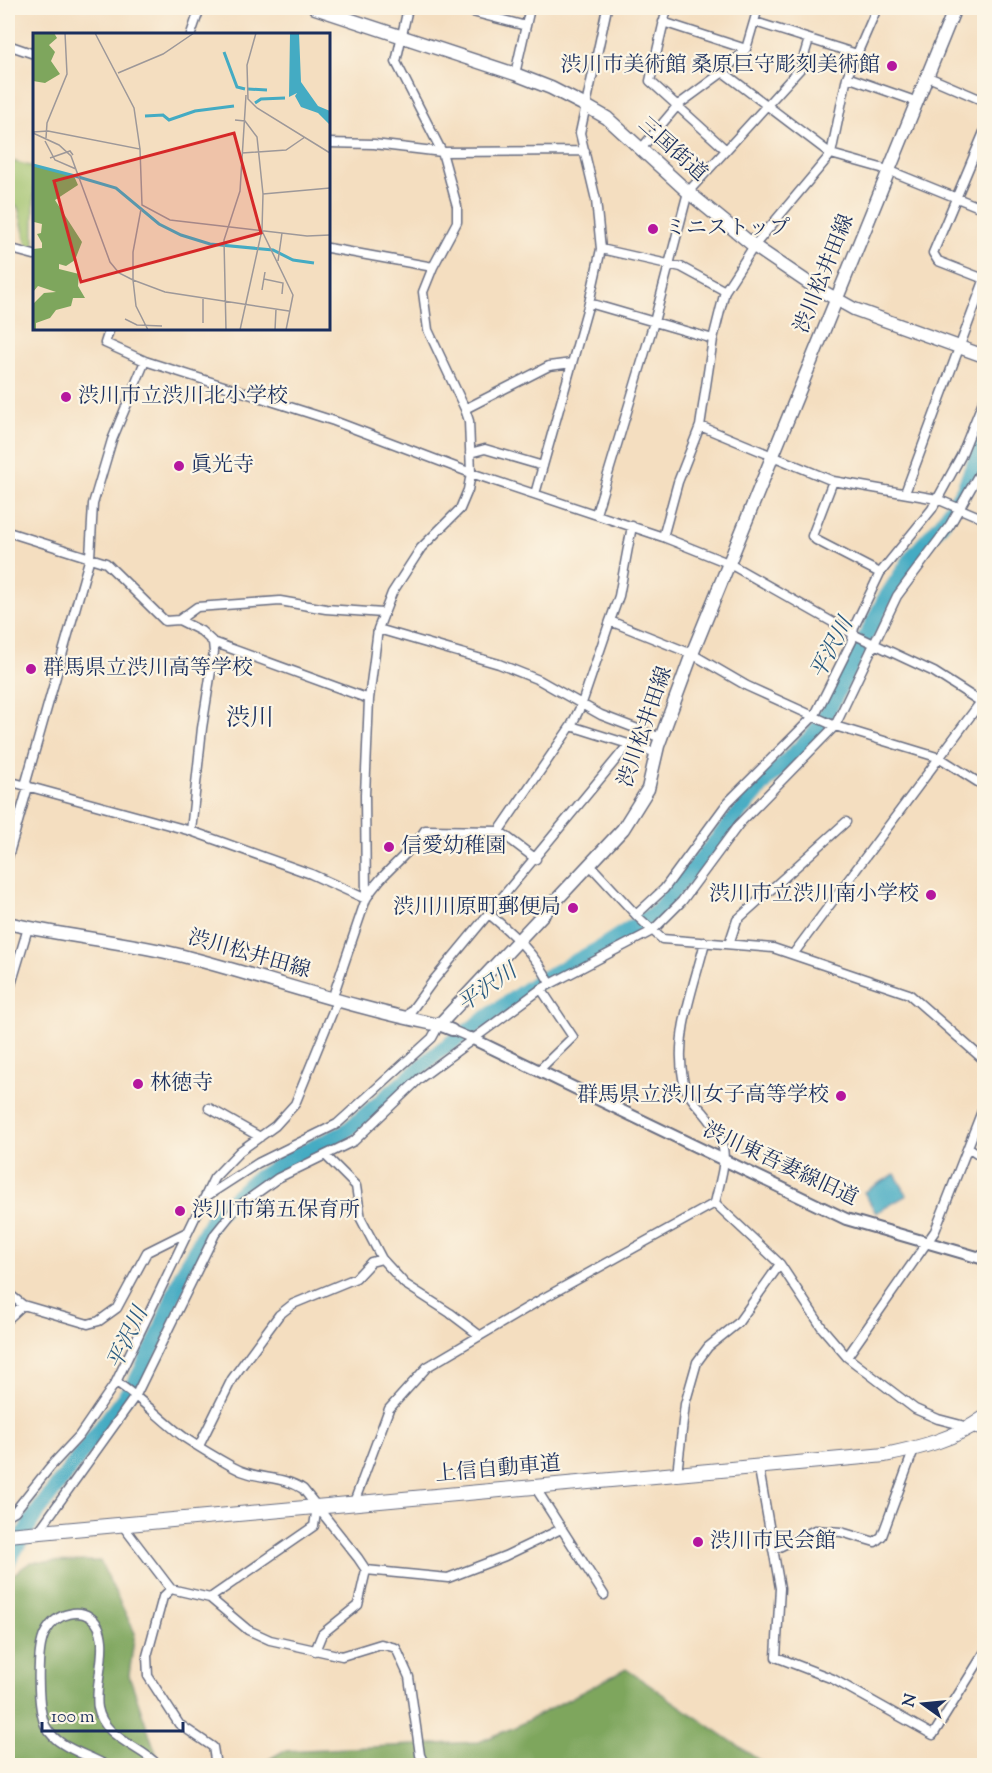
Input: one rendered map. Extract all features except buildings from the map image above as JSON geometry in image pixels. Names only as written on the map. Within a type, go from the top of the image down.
[{"type":"highway","name":"上信自動車道","points":[[8,1535],[677,1474],[759,1469],[885,1455],[914,1449],[978,1429],[984,1418]]},
{"type":"main road","name":"三国街道","points":[[315,8],[515,74],[551,88],[586,106],[607,118],[688,192],[754,246],[836,300],[960,349],[984,356]]},
{"type":"main road","name":"渋川松井田線","points":[[8,922],[28,928],[175,954],[335,1000],[439,1025],[623,829],[641,804],[692,654],[954,8]]},
{"type":"street","points":[[8,23],[9,8]]},
{"type":"street","points":[[191,33],[200,8]]},
{"type":"street","points":[[366,899],[365,795],[369,699],[378,629],[383,613],[421,548],[460,509],[471,473],[469,421],[428,330],[423,292],[433,267],[457,222],[458,206],[442,152],[396,62],[408,8]]},
{"type":"street","points":[[457,8],[526,26]]},
{"type":"street","points":[[515,74],[530,8]]},
{"type":"street","points":[[535,494],[589,303],[601,249],[596,200],[580,133],[607,8]]},
{"type":"street","points":[[667,8],[650,81],[725,149]]},
{"type":"street","points":[[640,150],[678,105],[723,72],[746,49],[758,8]]},
{"type":"street","points":[[663,537],[678,482],[700,426],[713,339],[725,291],[754,246],[831,154],[847,77],[877,8]]},
{"type":"street","points":[[663,22],[746,49]]},
{"type":"street","points":[[754,22],[857,54]]},
{"type":"street","points":[[596,514],[654,322],[688,192],[800,69],[809,39]]},
{"type":"street","points":[[8,45],[33,54]]},
{"type":"street","points":[[723,72],[831,154],[888,170],[984,209]]},
{"type":"street","points":[[926,76],[984,101]]},
{"type":"street","points":[[847,77],[915,100]]},
{"type":"street","points":[[905,493],[984,280],[934,258],[933,253],[984,132]]},
{"type":"street","points":[[330,143],[374,144],[442,152],[585,151]]},
{"type":"street","points":[[8,248],[33,255]]},
{"type":"street","points":[[330,248],[433,267]]},
{"type":"street","points":[[601,249],[681,267],[725,291]]},
{"type":"street","points":[[589,303],[713,339]]},
{"type":"street","points":[[109,330],[105,344],[145,361],[334,421],[471,473],[632,526],[728,563],[855,635],[934,672],[983,701],[794,953]]},
{"type":"street","points":[[8,856],[28,787],[26,782],[53,680],[90,557],[93,504],[112,440],[145,361]]},
{"type":"street","points":[[465,409],[549,366],[572,363]]},
{"type":"street","points":[[637,916],[664,889],[728,802],[816,716],[855,635],[880,573],[904,540],[941,500],[984,399]]},
{"type":"street","points":[[700,426],[833,481],[941,500],[984,519]]},
{"type":"street","points":[[470,453],[485,449],[543,466]]},
{"type":"street","points":[[31,1533],[136,1395],[215,1234],[236,1208],[261,1189],[354,1141],[419,1079],[542,989],[549,981],[650,929],[682,902],[739,824],[833,725],[897,596],[960,507],[984,465]]},
{"type":"street","points":[[833,481],[812,536],[880,573]]},
{"type":"street","points":[[499,831],[581,706],[619,596],[632,526]]},
{"type":"street","points":[[8,532],[106,564],[165,621],[179,620],[197,608],[280,601],[326,609],[383,613]]},
{"type":"street","points":[[179,620],[201,631],[213,642],[369,699]]},
{"type":"street","points":[[610,621],[692,654],[747,686],[833,725],[940,758],[984,786]]},
{"type":"street","points":[[378,629],[503,666],[539,680],[581,706],[662,738]]},
{"type":"street","points":[[191,831],[202,728],[214,652],[213,642]]},
{"type":"street","points":[[570,726],[657,753]]},
{"type":"street","points":[[406,1018],[628,745]]},
{"type":"street","points":[[8,781],[191,831],[311,874],[366,899]]},
{"type":"street","points":[[729,944],[737,920],[846,822]]},
{"type":"street","points":[[8,1515],[15,1511],[50,1467],[80,1436],[116,1382],[214,1178],[240,1151],[275,1126],[295,1104],[335,1000],[366,899],[374,884],[392,869],[425,830],[499,831],[536,859]]},
{"type":"street","points":[[590,865],[637,916],[662,939],[773,948],[794,953],[909,994],[984,1060]]},
{"type":"street","points":[[489,915],[519,939],[541,966],[549,981]]},
{"type":"street","points":[[10,988],[28,928]]},
{"type":"street","points":[[353,1505],[389,1409],[427,1367],[478,1335],[715,1203],[724,1161],[720,1134],[691,1098],[682,1076],[682,1037],[705,942]]},
{"type":"street","points":[[539,1070],[573,1037],[542,989]]},
{"type":"street","points":[[207,1196],[258,1163],[337,1124],[432,1038],[439,1025],[473,1038]]},
{"type":"street","name":"渋川東吾妻線旧道","points":[[473,1038],[846,1219],[984,1259]]},
{"type":"street","points":[[847,1357],[935,1231],[984,1106]]},
{"type":"street","points":[[209,1108],[260,1137]]},
{"type":"street","points":[[968,1148],[984,1158]]},
{"type":"street","points":[[326,1156],[356,1186],[361,1219],[382,1259],[405,1284],[450,1313],[478,1335]]},
{"type":"street","points":[[715,1203],[780,1264],[823,1329],[847,1357],[915,1409],[938,1419],[978,1429]]},
{"type":"street","points":[[8,1293],[23,1305],[88,1324],[99,1321],[117,1308],[147,1252],[188,1232]]},
{"type":"street","points":[[199,1446],[232,1379],[279,1316],[293,1304],[356,1278],[371,1262],[382,1259]]},
{"type":"street","points":[[677,1474],[685,1404],[697,1362],[708,1347],[738,1323],[780,1264]]},
{"type":"street","points":[[8,1319],[23,1305]]},
{"type":"street","points":[[116,1382],[136,1395],[184,1437],[235,1469],[260,1478],[291,1482],[303,1489],[366,1570],[448,1578],[505,1556],[561,1529]]},
{"type":"street","points":[[773,1550],[815,1530],[841,1533],[875,1542],[882,1536],[914,1449]]},
{"type":"street","points":[[759,1469],[780,1588],[776,1656],[836,1681],[933,1735],[984,1653]]},
{"type":"street","points":[[535,1488],[604,1596]]},
{"type":"street","points":[[210,1598],[314,1526],[317,1507]]},
{"type":"street","points":[[123,1526],[171,1589],[210,1598],[248,1630],[270,1640],[342,1656],[381,1644],[396,1648],[409,1677],[417,1735],[425,1766]]},
{"type":"street","points":[[315,1651],[322,1634],[358,1605],[366,1570]]},
{"type":"street","points":[[171,1589],[163,1597],[147,1656],[148,1676],[179,1724],[213,1747],[216,1766]]},
{"type":"street","points":[[107,1766],[73,1750],[55,1738],[46,1727],[39,1697],[44,1635],[52,1623],[62,1615],[76,1612],[90,1617],[99,1626],[103,1638],[96,1696],[103,1720],[118,1737],[159,1766]]},
{"type":"green space","points":[[8,160],[33,167],[33,251],[28,250],[18,207],[8,204]]},
{"type":"green space","points":[[100,1561],[135,1633],[129,1675],[160,1765],[8,1765],[8,1578],[31,1562]]},
{"type":"green space","points":[[626,1669],[766,1765],[258,1766],[283,1751],[479,1742],[515,1727]]},
{"type":"water","points":[[895,1174],[907,1195],[876,1213],[864,1192]]},
{"type":"waterway","name":"平沢川","points":[[8,1562],[35,1515],[135,1383],[157,1339],[182,1274],[214,1216],[252,1182],[292,1157],[344,1133],[441,1050],[536,983],[597,950],[656,912],[768,779],[814,734],[885,599],[913,556],[942,523],[964,489],[984,439]]},
{"type":"place","name":"渋川市美術館 桑原巨守彫刻美術館","points":[[892,66]]},
{"type":"place","name":"ミニストップ","points":[[653,229]]},
{"type":"place","name":"渋川市立渋川北小学校","points":[[66,397]]},
{"type":"place","name":"眞光寺","points":[[179,466]]},
{"type":"place","name":"群馬県立渋川高等学校","points":[[31,669]]},
{"type":"place","name":"信愛幼稚園","points":[[389,847]]},
{"type":"place","name":"渋川市立渋川南小学校","points":[[931,895]]},
{"type":"place","name":"渋川川原町郵便局","points":[[573,908]]},
{"type":"place","name":"林徳寺","points":[[138,1084]]},
{"type":"place","name":"群馬県立渋川女子高等学校","points":[[841,1096]]},
{"type":"place","name":"渋川市第五保育所","points":[[180,1211]]},
{"type":"place","name":"渋川市民会館","points":[[698,1542]]},
{"type":"district","name":"渋川","points":[[250,719]]}]
